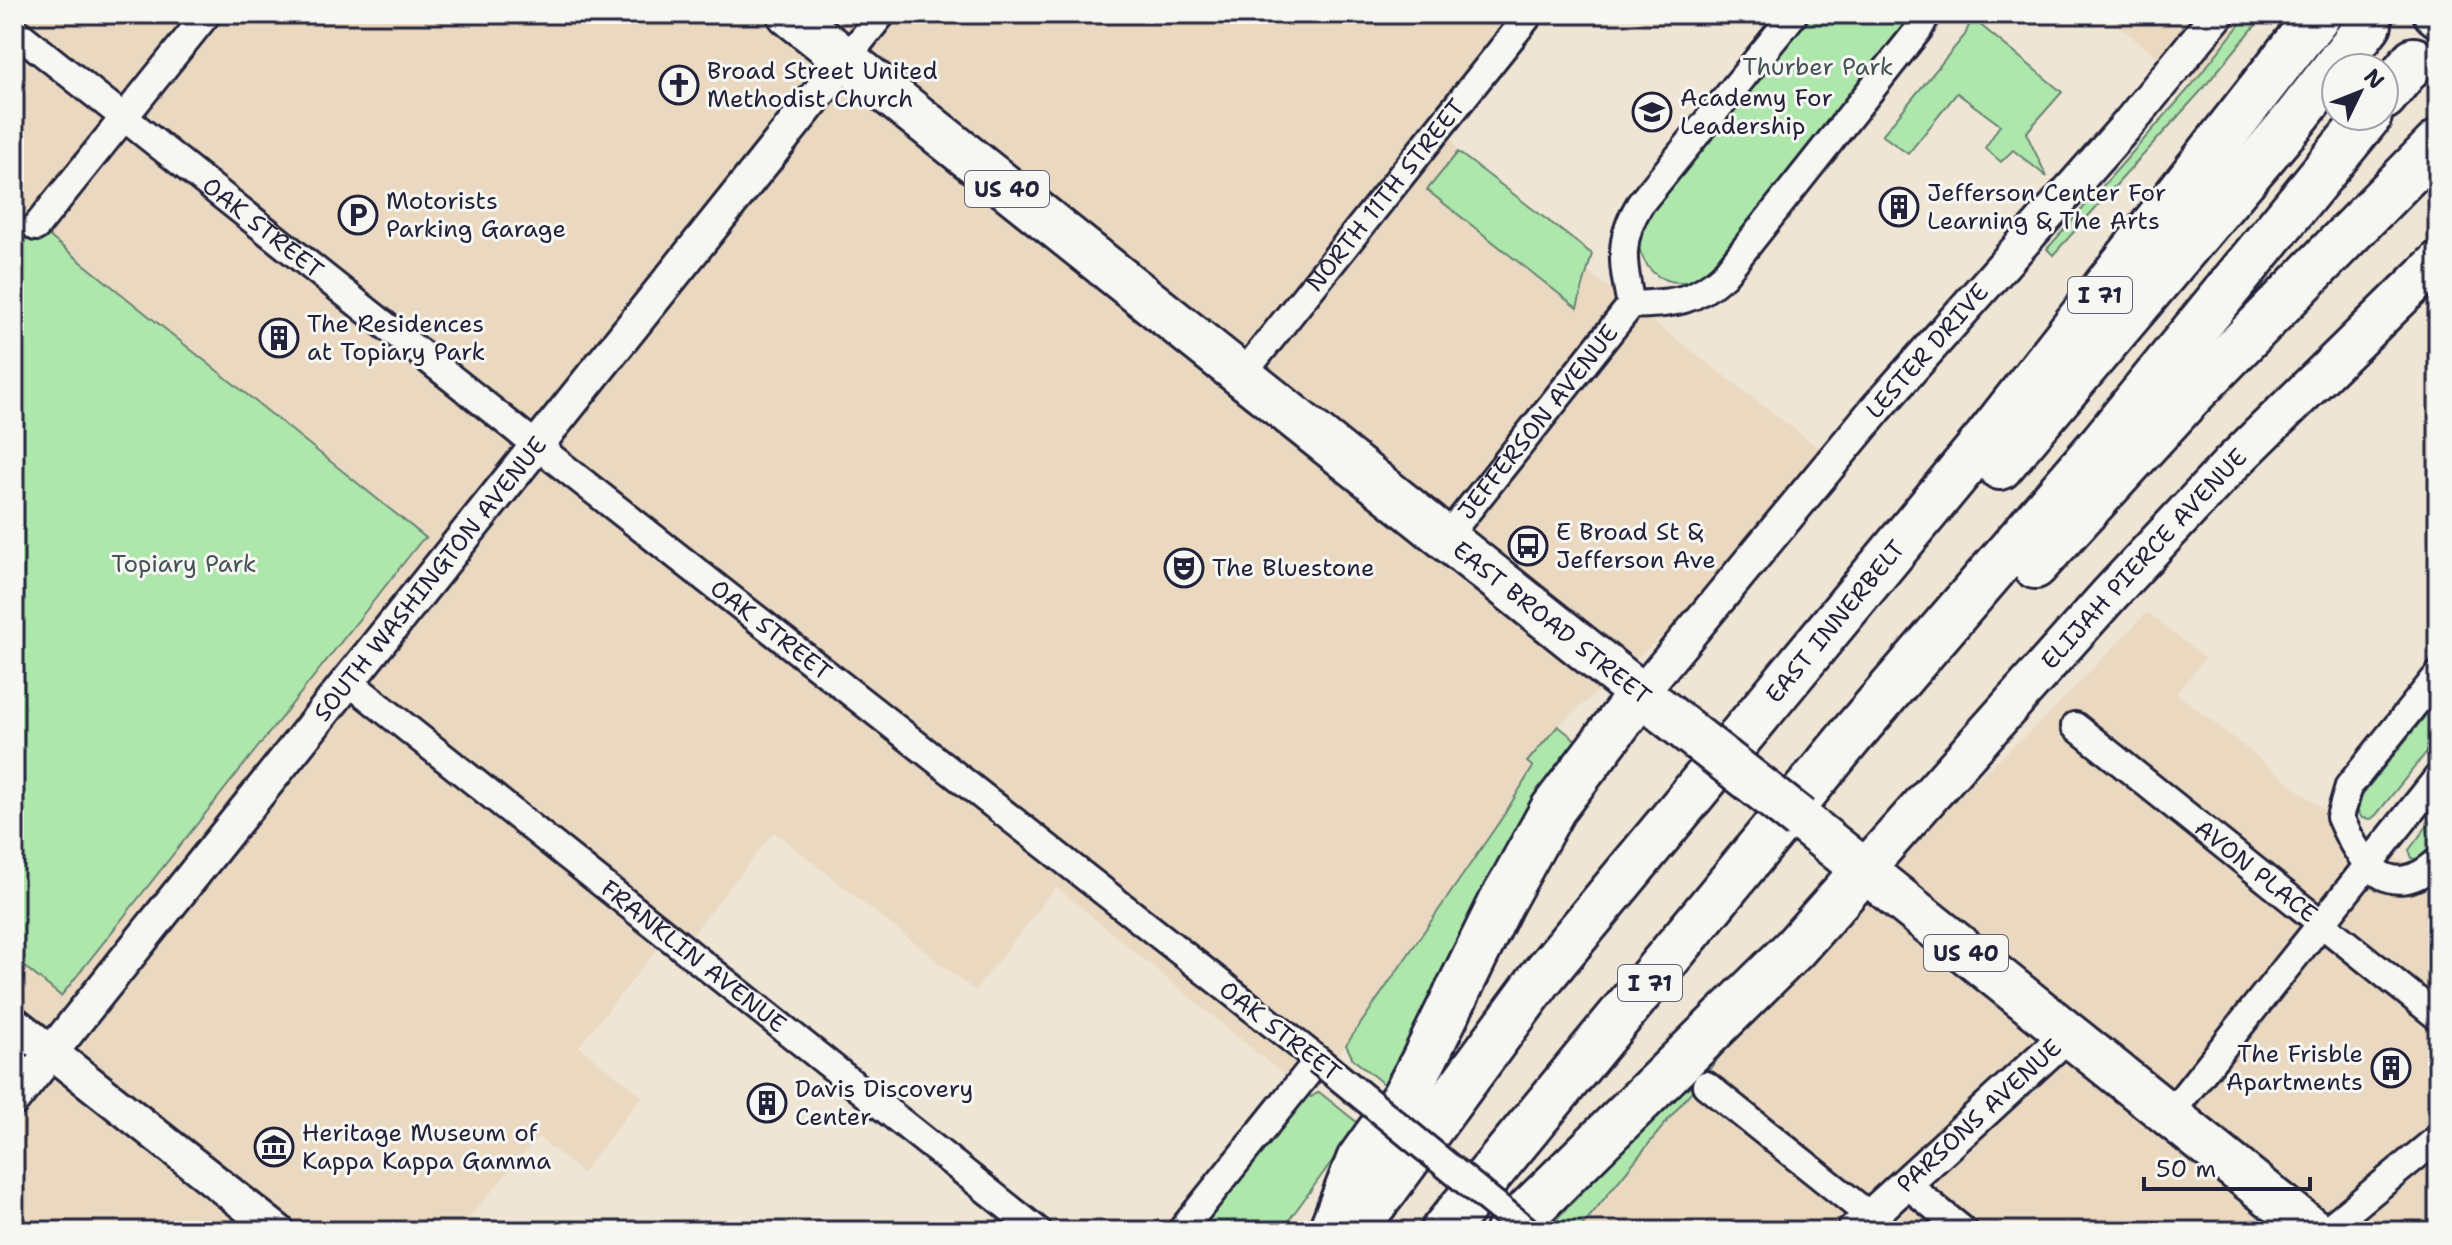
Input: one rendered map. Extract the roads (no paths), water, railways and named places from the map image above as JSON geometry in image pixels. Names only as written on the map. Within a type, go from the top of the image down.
[{"type":"highway","name":"EAST INNERBELT","points":[[1352,1231],[1540,979],[1997,425],[2319,14]]},
{"type":"highway","points":[[1875,573],[1942,535],[2294,120],[2369,24]]},
{"type":"highway","points":[[2400,77],[2414,60]]},
{"type":"highway","name":"I 71","points":[[1443,1231],[1854,732],[2104,441],[2356,132]]},
{"type":"highway","points":[[1854,732],[1926,678],[1997,608],[2191,395],[2438,143]]},
{"type":"highway","points":[[1331,1231],[1359,1160],[1404,1097],[1501,903],[1553,809],[1653,704]]},
{"type":"highway","points":[[1508,1231],[1794,949],[1853,862]]},
{"type":"main road","name":"EAST BROAD STREET","points":[[789,14],[2314,1231]]},
{"type":"main road","points":[[2433,14],[2438,18]]},
{"type":"main road","name":"ELIJAH PIERCE AVENUE","points":[[1853,862],[2221,475],[2438,261]]},
{"type":"street","points":[[36,227],[207,14]]},
{"type":"street","points":[[846,59],[882,14]]},
{"type":"street","name":"NORTH 11TH STREET","points":[[1242,375],[1530,14]]},
{"type":"street","name":"JEFFERSON AVENUE","points":[[1631,305],[1623,265],[1624,240],[1630,220],[1794,14]]},
{"type":"street","name":"JEFFERSON AVENUE","points":[[1446,538],[1631,305],[1693,298],[1724,275],[1919,29],[1927,14]]},
{"type":"street","name":"LESTER DRIVE","points":[[1653,704],[1876,409],[2128,124],[2218,14]]},
{"type":"street","name":"OAK STREET","points":[[14,30],[1318,1060],[1527,1231]]},
{"type":"street","name":"SOUTH WASHINGTON AVENUE","points":[[14,1099],[846,59]]},
{"type":"street","points":[[2438,675],[2349,786],[2340,817],[2367,867],[2397,881],[2422,876],[2438,861]]},
{"type":"street","name":"FRANKLIN AVENUE","points":[[348,681],[1038,1231]]},
{"type":"street","name":"AVON PLACE","points":[[2075,726],[2438,1017]]},
{"type":"street","points":[[2169,1115],[2438,777]]},
{"type":"street","points":[[14,1023],[278,1231]]},
{"type":"street","name":"PARSONS AVENUE","points":[[1862,1224],[2068,1034]]},
{"type":"street","points":[[1181,1231],[1318,1060]]},
{"type":"street","points":[[1706,1085],[1862,1224]]},
{"type":"street","points":[[2325,1231],[2438,1138]]},
{"type":"street","points":[[1906,1184],[1964,1231]]},
{"type":"place","name":"Broad Street United Methodist Church","points":[[679,85]]},
{"type":"place","name":"Academy For Leadership","points":[[1652,112]]},
{"type":"place","name":"Jefferson Center For Learning & The Arts","points":[[1899,207]]},
{"type":"place","name":"Motorists Parking Garage","points":[[358,215]]},
{"type":"place","name":"The Residences at Topiary Park","points":[[279,338]]},
{"type":"place","name":"E Broad St & Jefferson Ave","points":[[1528,546]]},
{"type":"place","name":"The Bluestone","points":[[1184,568]]},
{"type":"place","name":"The Frisble Apartments","points":[[2391,1068]]},
{"type":"place","name":"Davis Discovery Center","points":[[767,1103]]},
{"type":"place","name":"Heritage Museum of Kappa Kappa Gamma","points":[[274,1147]]},
{"type":"park label","name":"Thurber Park","points":[[1818,67]]},
{"type":"park label","name":"Topiary Park","points":[[184,564]]}]
